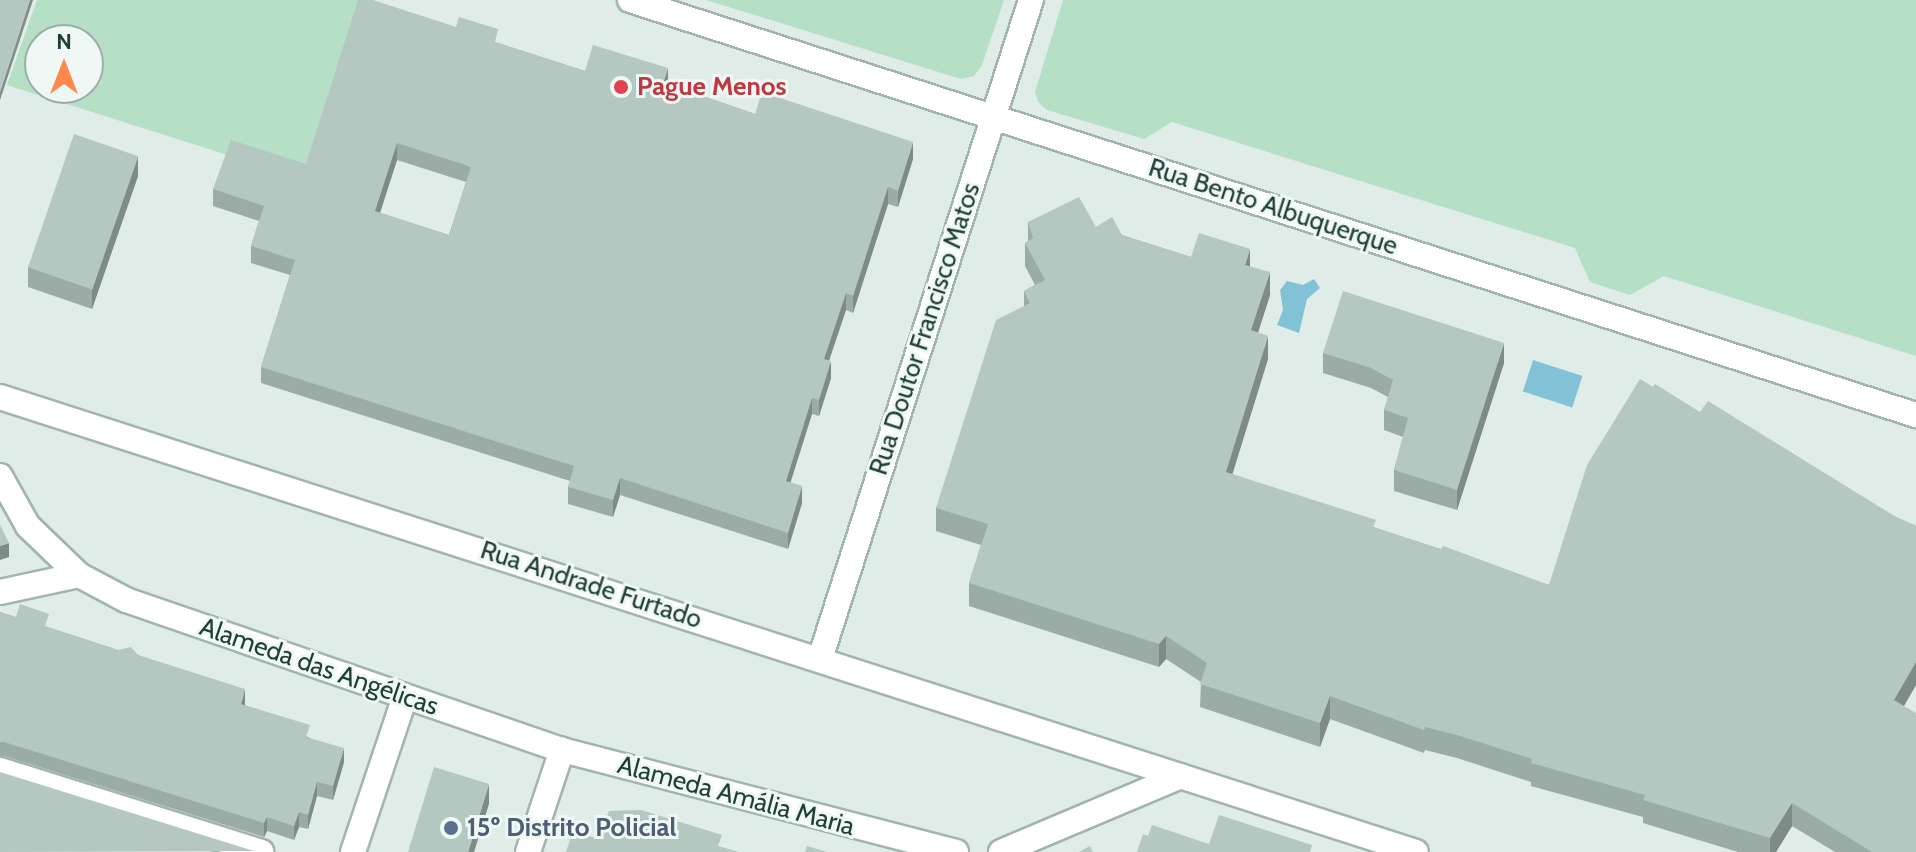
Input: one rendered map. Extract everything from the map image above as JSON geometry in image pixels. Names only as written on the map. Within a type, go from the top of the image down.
[{"type":"street","name":"Rua Bento Albuquerque","points":[[630,0],[1916,415]]},
{"type":"street","name":"Rua Doutor Francisco Matos","points":[[820,659],[1031,0]]},
{"type":"street","name":"Rua Andrade Furtado","points":[[0,397],[1416,852]]},
{"type":"street","name":"Alameda das Angélicas","points":[[0,476],[28,526],[79,575],[126,600],[562,750]]},
{"type":"street","points":[[0,592],[79,575]]},
{"type":"street","points":[[353,852],[405,697]]},
{"type":"street","points":[[528,852],[562,750]]},
{"type":"street","name":"Alameda Amália Maria","points":[[562,750],[956,852]]},
{"type":"street","points":[[0,770],[261,852]]},
{"type":"street","points":[[1001,852],[1181,776]]},
{"type":"green space","points":[[37,0],[364,0],[306,180],[67,104],[104,104],[104,24],[29,24]]},
{"type":"green space","points":[[706,0],[1004,0],[982,65],[974,76],[961,79]]},
{"type":"green space","points":[[1063,0],[1916,0],[1916,356],[1664,276],[1630,295],[1590,282],[1575,248],[1172,122],[1144,139],[1047,110],[1038,102],[1035,92]]},
{"type":"green space","points":[[24,37],[24,90],[7,85]]},
{"type":"water","points":[[1314,279],[1320,288],[1307,299],[1299,333],[1277,325],[1283,310],[1280,290],[1287,281],[1303,285]]},
{"type":"water","points":[[1533,360],[1582,376],[1572,407],[1523,391]]},
{"type":"building","points":[[0,0],[30,0],[0,92]]},
{"type":"building","points":[[358,0],[373,0],[456,27],[459,17],[498,29],[495,42],[585,71],[593,45],[668,68],[663,83],[755,114],[762,92],[913,142],[898,191],[888,187],[853,296],[846,293],[824,359],[831,361],[819,400],[812,398],[786,481],[802,486],[788,533],[620,478],[613,500],[568,487],[574,466],[261,367],[295,260],[251,246],[264,206],[213,189],[231,140],[306,164]],"holes":[[[397,143],[471,167],[449,235],[375,211]]]},
{"type":"building","points":[[74,134],[138,156],[92,289],[28,267]]},
{"type":"building","points":[[1079,197],[1096,227],[1112,217],[1122,235],[1191,257],[1199,233],[1250,249],[1245,265],[1270,272],[1251,330],[1268,336],[1226,472],[1376,520],[1373,527],[1441,549],[1443,546],[1549,585],[1587,465],[1640,379],[1653,387],[1655,384],[1700,412],[1708,401],[1896,517],[1916,526],[1916,662],[1894,700],[1916,713],[1916,852],[1872,852],[1792,803],[1770,838],[1643,800],[1645,795],[1531,763],[1532,759],[1457,735],[1425,727],[1424,730],[1330,696],[1320,723],[1200,684],[1207,663],[1166,636],[1159,644],[969,583],[988,524],[936,508],[996,320],[1030,303],[1024,291],[1045,280],[1025,243],[1033,238],[1028,222]]},
{"type":"building","points":[[1343,291],[1504,343],[1457,490],[1394,470],[1408,418],[1384,410],[1393,380],[1371,368],[1323,353]]},
{"type":"building","points":[[0,525],[9,543],[0,546]]},
{"type":"building","points":[[20,604],[49,614],[45,626],[118,650],[131,647],[138,655],[245,689],[241,704],[310,725],[306,737],[344,748],[333,786],[317,782],[308,815],[299,812],[294,826],[267,817],[264,823],[0,742],[0,612],[16,617]]},
{"type":"building","name":"15º Distrito Policial","points":[[434,767],[489,784],[468,852],[408,852]]},
{"type":"building","points":[[0,772],[254,851],[0,852]]},
{"type":"building","points":[[641,810],[722,835],[718,846],[739,852],[566,852],[573,831],[599,839],[609,811]]},
{"type":"building","points":[[1219,815],[1312,845],[1310,852],[1137,852],[1143,834],[1148,836],[1152,825],[1209,844]]},
{"type":"building","points":[[807,846],[827,852],[805,852]]},
{"type":"building","points":[[1090,846],[1093,852],[1079,852]]},
{"type":"place","name":"Pague Menos","points":[[621,87]]},
{"type":"place","name":"15º Distrito Policial","points":[[451,828]]}]
